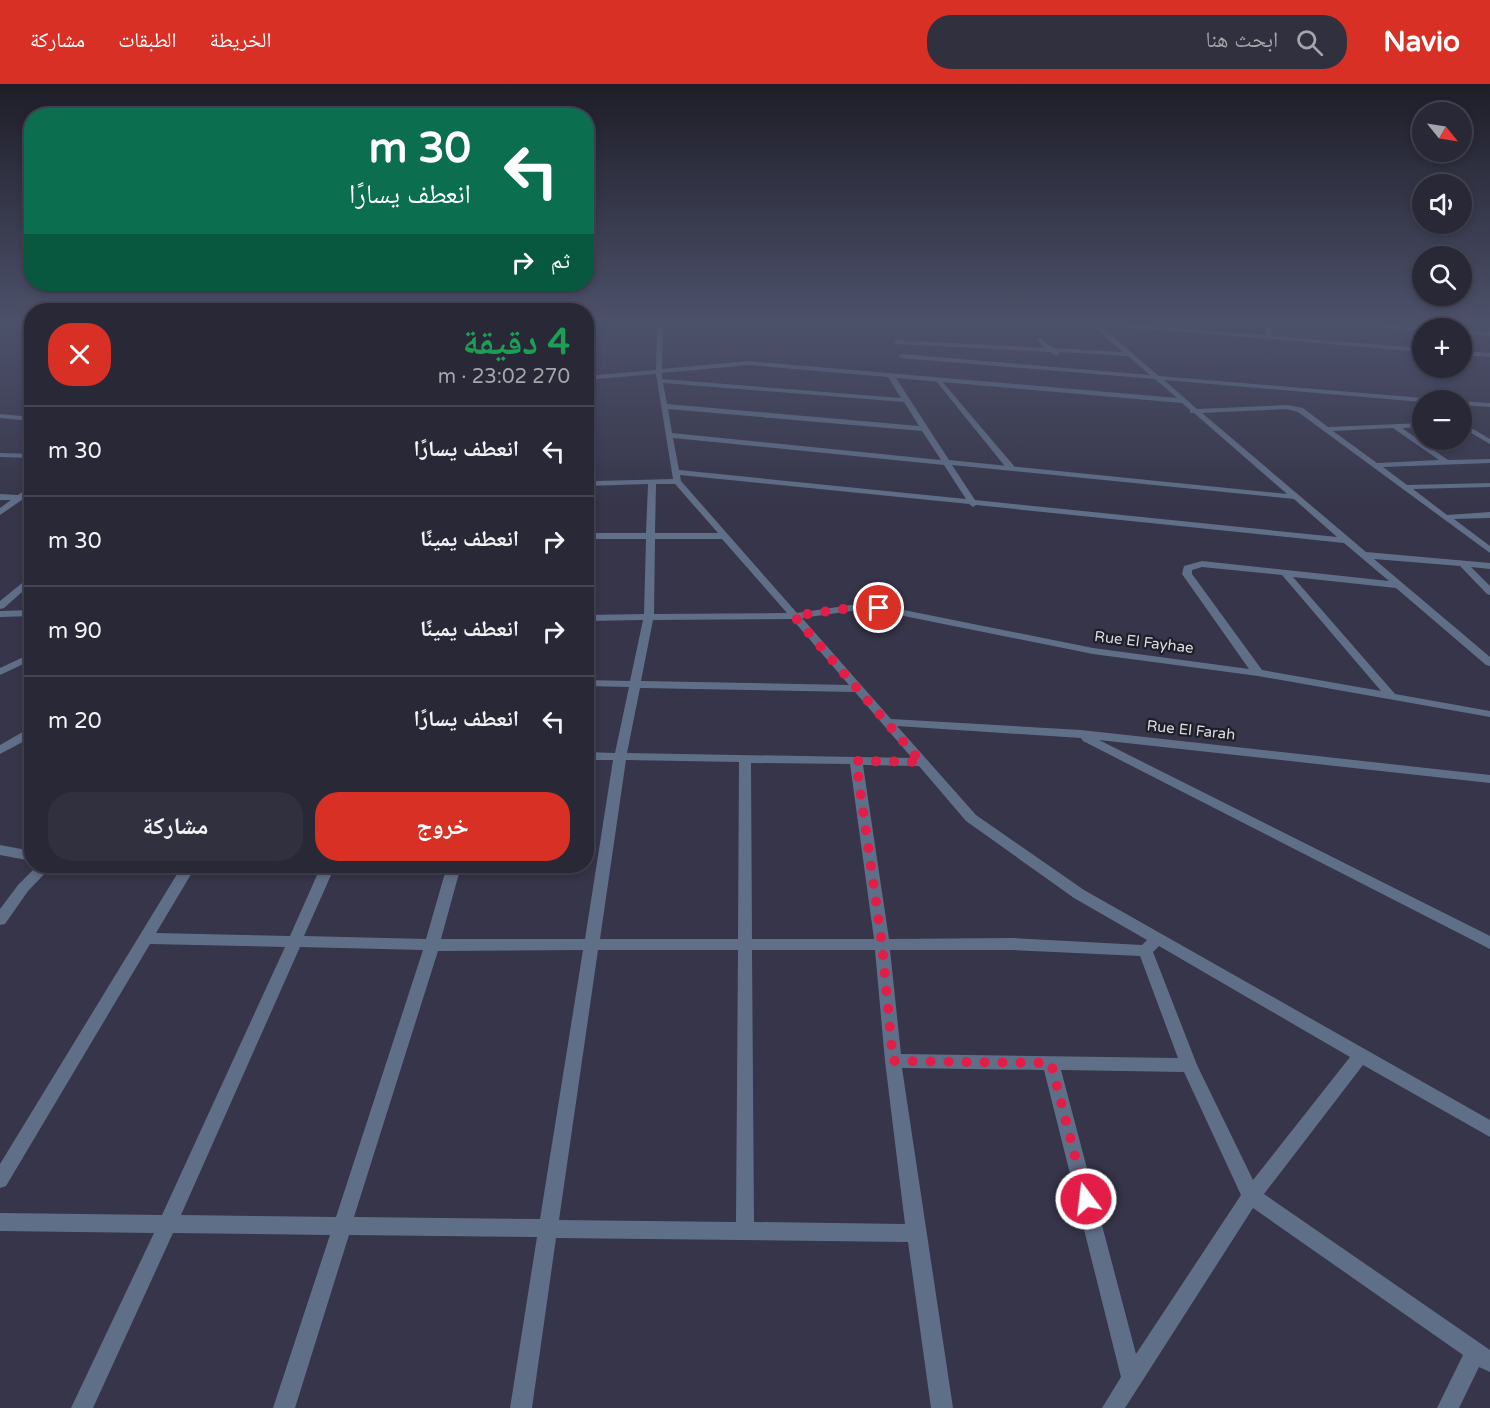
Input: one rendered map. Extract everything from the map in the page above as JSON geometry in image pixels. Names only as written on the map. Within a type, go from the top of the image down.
[{"type":"street","points":[[660,384],[676,477],[970,818],[1079,894],[1490,1129]]},
{"type":"street","points":[[739,384],[905,400]]},
{"type":"street","points":[[896,384],[973,504]]},
{"type":"street","points":[[941,384],[1011,468]]},
{"type":"street","points":[[982,384],[1182,401]]},
{"type":"street","points":[[1163,384],[1490,663]]},
{"type":"street","points":[[1227,384],[1412,399]]},
{"type":"street","points":[[1472,404],[1490,405]]},
{"type":"street","points":[[663,406],[926,429]]},
{"type":"street","points":[[1193,411],[1287,407],[1300,410],[1490,550]]},
{"type":"street","points":[[0,416],[24,418]]},
{"type":"street","points":[[1328,429],[1412,425]]},
{"type":"street","points":[[1394,426],[1446,462]]},
{"type":"street","points":[[1472,431],[1490,442]]},
{"type":"street","points":[[668,435],[1294,497]]},
{"type":"street","points":[[0,455],[24,456]]},
{"type":"street","points":[[1377,465],[1490,461]]},
{"type":"street","points":[[594,484],[652,483],[676,477],[1344,540]]},
{"type":"street","points":[[521,1408],[620,757],[649,617],[652,483]]},
{"type":"street","points":[[1407,487],[1490,485]]},
{"type":"street","points":[[0,512],[24,495]]},
{"type":"street","points":[[0,497],[20,498]]},
{"type":"street","points":[[1448,517],[1490,515]]},
{"type":"street","points":[[594,536],[725,536]]},
{"type":"street","points":[[1365,555],[1490,566]]},
{"type":"street","points":[[1258,673],[1186,574],[1187,568],[1202,564],[1399,585]]},
{"type":"street","points":[[1463,564],[1490,592]]},
{"type":"street","points":[[1284,572],[1391,696]]},
{"type":"street","points":[[0,606],[24,585]]},
{"type":"street","name":"Rue El Fayhae","points":[[594,618],[794,616],[851,608],[879,608],[1083,649],[1258,673],[1490,714]]},
{"type":"street","points":[[0,614],[24,613]]},
{"type":"street","points":[[0,672],[24,660]]},
{"type":"street","points":[[594,683],[858,689]]},
{"type":"street","name":"Rue El Farah","points":[[887,722],[1081,735],[1490,780]]},
{"type":"street","points":[[1081,735],[1490,943]]},
{"type":"street","points":[[0,750],[24,736]]},
{"type":"street","points":[[594,756],[921,762]]},
{"type":"street","points":[[745,759],[745,1231]]},
{"type":"street","points":[[856,761],[882,944],[893,1061],[942,1408]]},
{"type":"street","points":[[0,850],[24,854]]},
{"type":"street","points":[[0,920],[23,888],[38,873]]},
{"type":"street","points":[[0,1180],[185,873]]},
{"type":"street","points":[[82,1408],[325,873]]},
{"type":"street","points":[[284,1408],[432,945],[452,873]]},
{"type":"street","points":[[145,938],[432,945],[1013,944],[1145,951],[1158,938]]},
{"type":"street","points":[[1145,951],[1189,1065],[1251,1196],[1483,1357],[1448,1408]]},
{"type":"street","points":[[1113,1408],[1251,1196],[1361,1055]]},
{"type":"street","points":[[893,1061],[1189,1065]]},
{"type":"street","points":[[1051,1063],[1132,1380]]},
{"type":"street","points":[[0,1222],[340,1228],[916,1233]]},
{"type":"route","points":[[879,608],[851,608],[794,616],[921,762],[856,761],[882,944],[893,1061],[1051,1063],[1086,1199]]}]
